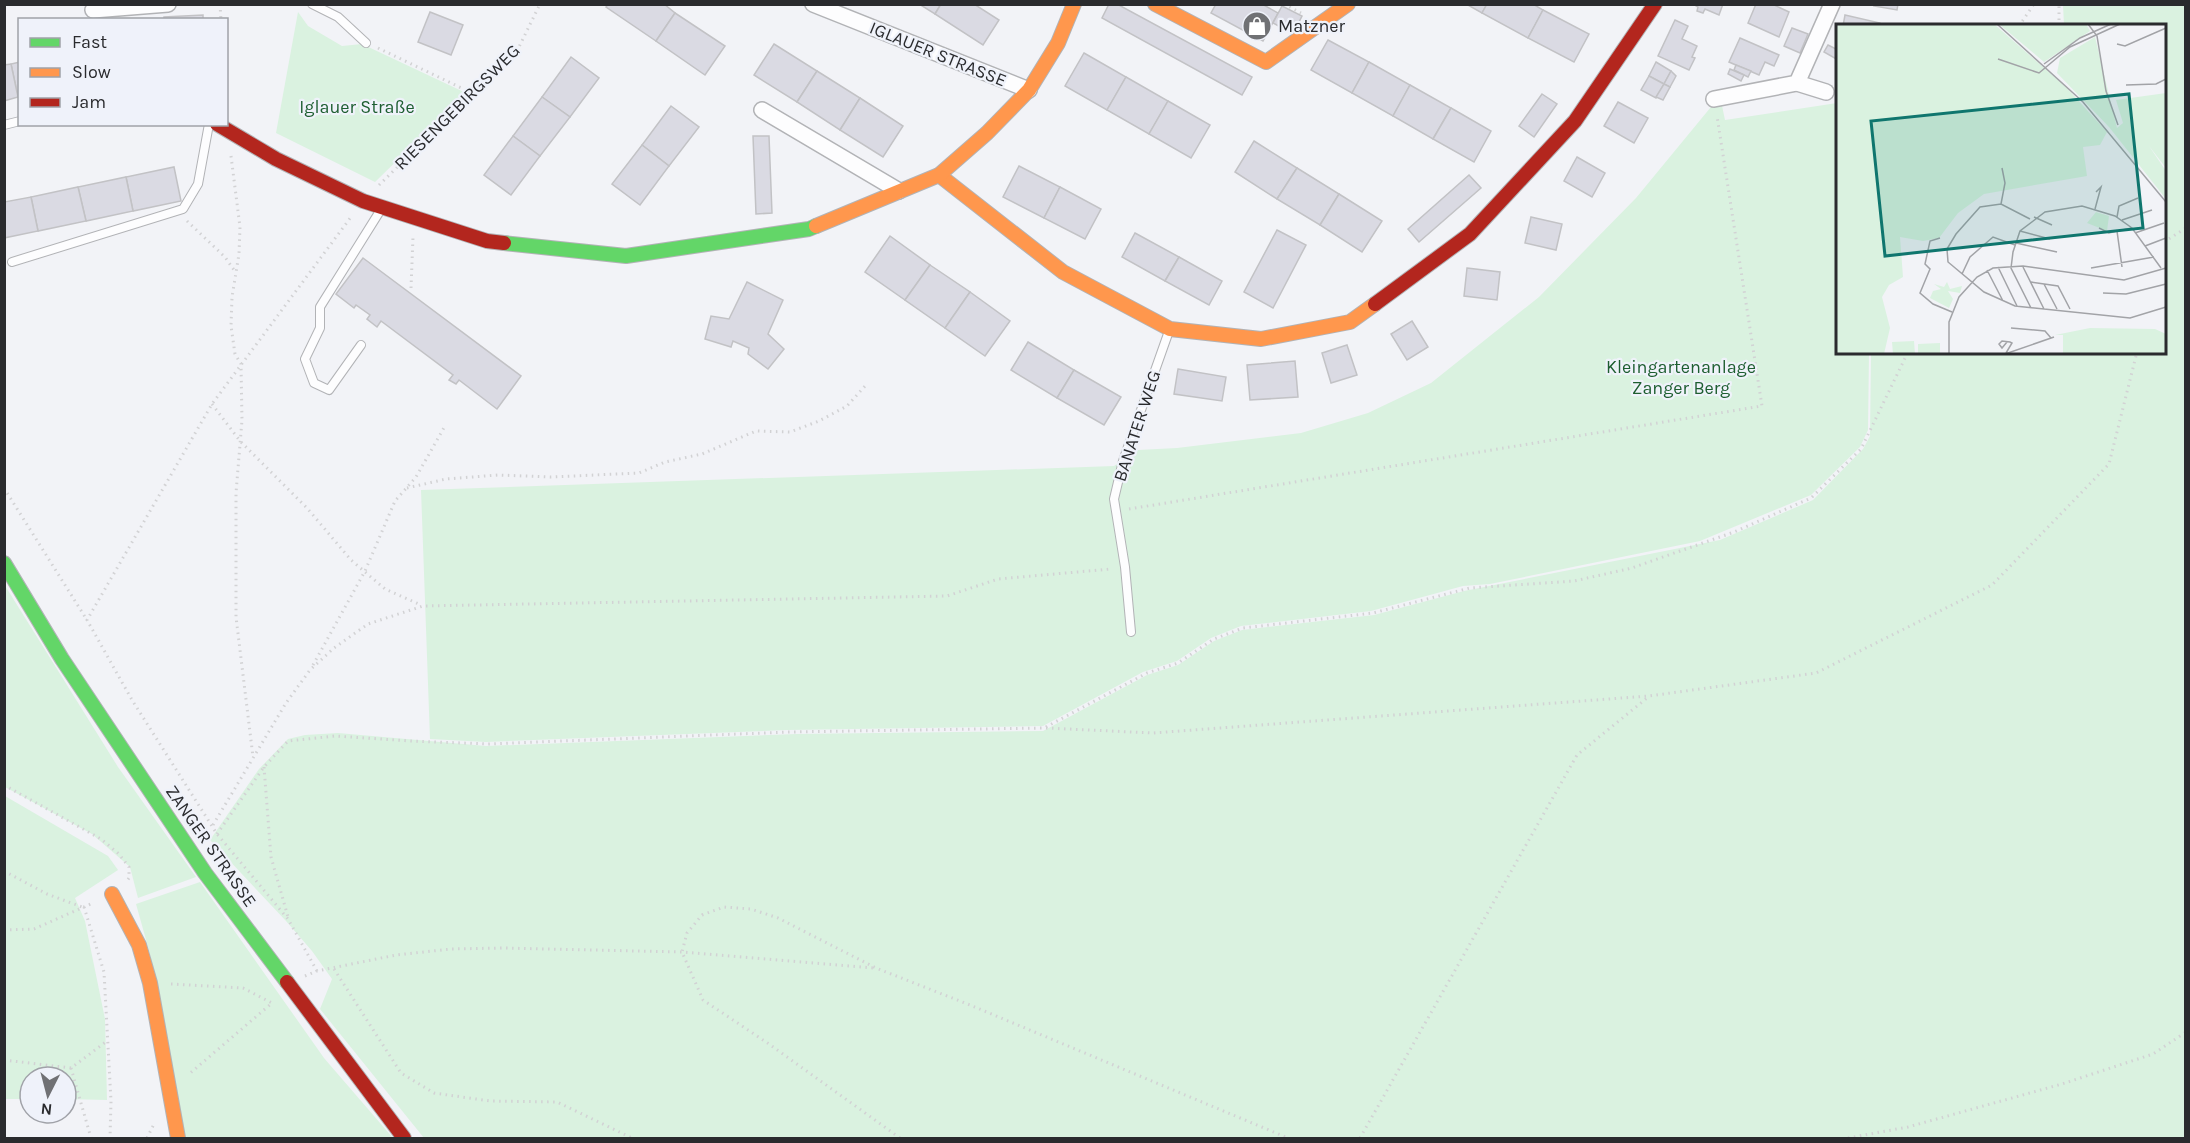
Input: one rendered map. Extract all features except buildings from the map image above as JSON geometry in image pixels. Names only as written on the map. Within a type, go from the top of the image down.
[{"type":"street","points":[[95,11],[168,4]]},
{"type":"street","name":"IGLAUER STRASSE","points":[[813,4],[1029,90]]},
{"type":"street","name":"IGLAUER STRASSE","points":[[223,129],[276,159],[363,201],[487,241],[626,256],[809,229],[939,175],[987,133],[1029,90],[1058,43],[1074,4]]},
{"type":"street","points":[[1155,4],[1266,62],[1348,4]]},
{"type":"street","points":[[939,175],[1063,272],[1170,329],[1261,339],[1350,321],[1470,234],[1575,121],[1655,4]]},
{"type":"street","points":[[1797,83],[1832,4]]},
{"type":"street","points":[[1714,99],[1797,83],[1826,92]]},
{"type":"street","points":[[762,110],[899,191]]},
{"type":"street","name":"ZANGER STRASSE","points":[[4,563],[62,659],[206,873],[404,1138]]},
{"type":"street","points":[[112,894],[139,945],[150,983],[178,1138]]},
{"type":"lane","points":[[312,4],[338,17],[366,43]]},
{"type":"lane","points":[[12,262],[183,209],[198,184],[208,126]]},
{"type":"lane","points":[[361,345],[330,390],[314,383],[304,359],[320,328],[320,307],[383,207]]},
{"type":"lane","name":"BANATER WEG","points":[[1131,632],[1125,567],[1114,500],[1123,461],[1170,329]]},
{"type":"path","name":"RIESENGEBIRGSWEG","points":[[87,620],[212,404],[241,364],[363,201],[517,51],[540,4]]},
{"type":"path","points":[[2020,24],[2034,4]]},
{"type":"path","points":[[2059,4],[2059,24]]},
{"type":"path","points":[[366,43],[474,94]]},
{"type":"path","points":[[1115,511],[1762,406],[1714,99]]},
{"type":"path","points":[[223,129],[240,227],[231,326],[235,354],[241,364],[242,420],[236,493],[236,617],[246,719],[253,759]]},
{"type":"path","points":[[183,209],[185,219],[232,263],[235,271]]},
{"type":"path","points":[[411,288],[413,217]]},
{"type":"path","points":[[2166,241],[2186,228]]},
{"type":"path","points":[[1044,728],[1147,673],[1178,663],[1214,639],[1243,628],[1372,613],[1470,588],[1574,581],[1644,564],[1734,532],[1811,498],[1861,449],[1907,354]]},
{"type":"path","points":[[217,834],[264,767],[288,741],[335,736],[488,744],[788,732],[1044,728],[1153,733],[1649,696],[1816,673],[1992,585],[2109,464],[2136,354]]},
{"type":"path","points":[[407,488],[446,479],[498,475],[551,477],[639,473],[665,462],[702,454],[756,431],[790,432],[819,422],[847,406],[866,385]]},
{"type":"path","points":[[212,404],[240,441],[307,508],[351,560],[385,589],[423,606]]},
{"type":"path","points":[[213,825],[286,703],[310,669],[365,572],[394,501],[416,477],[445,426]]},
{"type":"path","points":[[4,488],[87,620],[132,700],[217,834],[288,919],[317,971]]},
{"type":"path","points":[[310,669],[334,648],[368,624],[423,606],[947,596],[998,579],[1125,567]]},
{"type":"path","points":[[1360,1138],[1577,755],[1649,696]]},
{"type":"path","points":[[264,767],[271,857],[288,919]]},
{"type":"path","points":[[4,785],[101,839],[120,854],[129,867],[129,879],[124,886],[112,894]]},
{"type":"path","points":[[4,871],[47,894],[84,908]]},
{"type":"path","points":[[900,1138],[769,1044],[703,1000],[682,952],[687,933],[702,915],[724,907],[751,909],[778,918],[876,968],[1288,1138]]},
{"type":"path","points":[[4,930],[34,929],[84,908]]},
{"type":"path","points":[[84,908],[104,972],[111,1101],[110,1138]]},
{"type":"path","points":[[298,979],[317,971],[396,955],[451,949],[682,952],[876,968]]},
{"type":"path","points":[[334,969],[401,1074],[434,1093],[489,1101],[557,1102],[632,1138]]},
{"type":"path","points":[[150,983],[243,988],[272,1004],[183,1079],[171,1092]]},
{"type":"path","points":[[1848,1138],[1908,1126],[2062,1084],[2153,1054],[2186,1032]]},
{"type":"path","points":[[74,1065],[108,1040]]},
{"type":"path","points":[[4,1060],[45,1065]]},
{"type":"path","points":[[78,1095],[91,1138]]},
{"type":"path","points":[[147,1138],[156,1120]]},
{"type":"green space","points":[[2063,5],[2185,5],[2185,1138],[424,1138],[320,1009],[332,979],[312,951],[210,840],[259,769],[288,739],[305,735],[338,733],[486,746],[797,734],[1043,731],[1147,675],[1178,665],[1214,641],[1242,630],[1374,615],[1464,591],[1720,540],[1813,500],[1863,449],[1870,436],[1871,354],[2166,354],[2166,24],[2064,24]]},
{"type":"green space","name":"Iglauer Straße","points":[[298,12],[308,26],[342,46],[362,44],[466,93],[375,182],[276,133]]},
{"type":"green space","name":"Kleingartenanlage Zanger Berg","points":[[1720,96],[1725,120],[1836,103],[1836,354],[1869,354],[1868,430],[1860,447],[1811,495],[1700,541],[1490,584],[1463,586],[1371,611],[1241,626],[1211,638],[1177,661],[1143,672],[1043,726],[787,730],[486,742],[430,739],[421,490],[1114,466],[1138,450],[1177,448],[1301,433],[1368,413],[1431,383],[1539,297],[1636,198]]},
{"type":"green space","points":[[4,584],[118,767],[196,877],[138,898],[130,867],[92,834],[5,787]]},
{"type":"green space","points":[[5,796],[108,856],[118,870],[75,898],[85,921],[105,1019],[107,1100],[78,1099],[78,1065],[18,1065],[18,1099],[5,1099]]},
{"type":"green space","points":[[200,882],[324,1058],[393,1138],[182,1138],[150,954],[136,904]]},
{"type":"traffic: fast","points":[[504,243],[626,256],[809,229],[816,226]]},
{"type":"traffic: fast","points":[[4,563],[62,659],[205,873],[287,982]]},
{"type":"traffic: slow","points":[[816,226],[939,175],[987,133],[1029,90],[1058,43],[1074,4]]},
{"type":"traffic: slow","points":[[1155,4],[1266,62],[1348,4]]},
{"type":"traffic: slow","points":[[939,175],[1063,272],[1170,329],[1261,339],[1350,322],[1375,304]]},
{"type":"traffic: slow","points":[[112,894],[139,945],[150,983],[178,1138]]},
{"type":"traffic: jam","points":[[1375,304],[1470,234],[1575,121],[1655,4]]},
{"type":"traffic: jam","points":[[220,126],[276,159],[363,201],[487,241],[504,243]]},
{"type":"traffic: jam","points":[[287,982],[404,1138]]},
{"type":"place","name":"Matzner","points":[[1257,26]]}]
